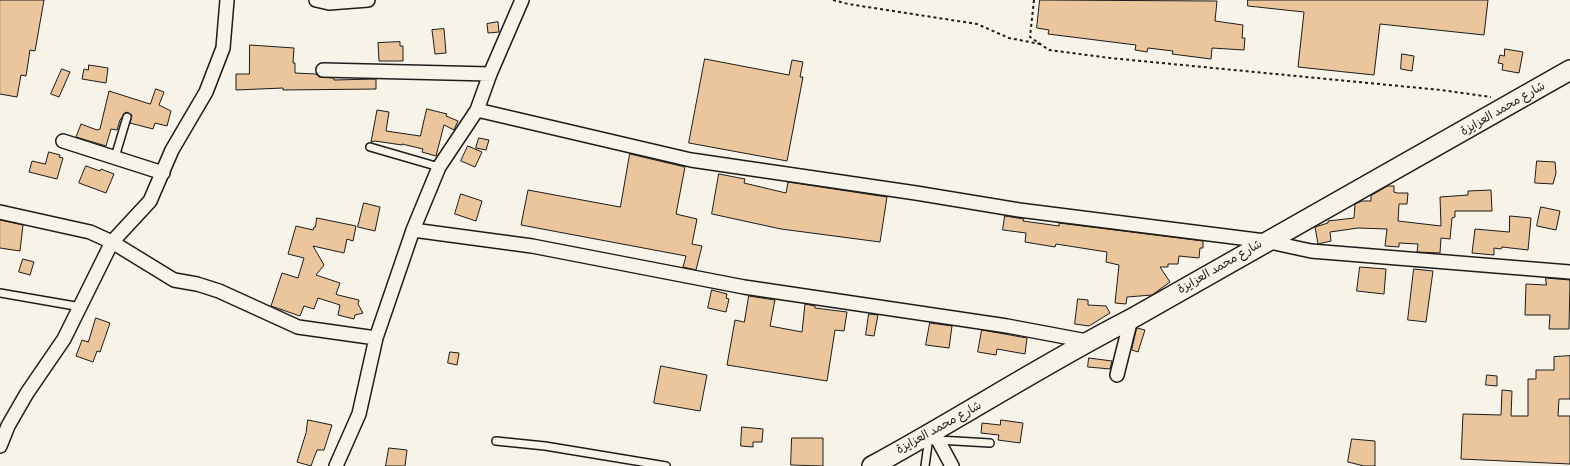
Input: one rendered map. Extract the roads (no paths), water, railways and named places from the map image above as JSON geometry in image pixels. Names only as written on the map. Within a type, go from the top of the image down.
[{"type":"main road","name":"شارع محمد العزايزة","points":[[872,466],[934,437],[1087,341],[1131,319],[1265,241],[1446,142],[1570,70]]},
{"type":"street","points":[[0,446],[8,426],[27,393],[64,339],[112,242],[150,201],[172,150],[206,92],[223,48],[227,0]]},
{"type":"street","points":[[316,0],[329,2],[368,0]]},
{"type":"street","points":[[336,466],[359,414],[376,338],[412,230],[439,167],[478,110],[490,74],[522,0]]},
{"type":"street","points":[[323,70],[490,74]]},
{"type":"street","points":[[478,110],[691,160],[916,193],[1019,210],[1265,241],[1311,251],[1570,272]]},
{"type":"street","points":[[63,141],[163,173]]},
{"type":"street","points":[[0,212],[90,232],[112,242],[174,280],[197,284],[219,291],[298,327],[376,338]]},
{"type":"street","points":[[412,230],[532,246],[744,287],[1007,326],[1087,341]]},
{"type":"street","points":[[1117,375],[1131,319]]},
{"type":"street","points":[[934,437],[952,466]]},
{"type":"lane","points":[[114,157],[127,117]]},
{"type":"lane","points":[[370,147],[439,167]]},
{"type":"lane","points":[[0,293],[80,307]]},
{"type":"lane","points":[[925,466],[934,437],[990,443]]},
{"type":"lane","points":[[496,441],[545,446],[666,466]]}]
